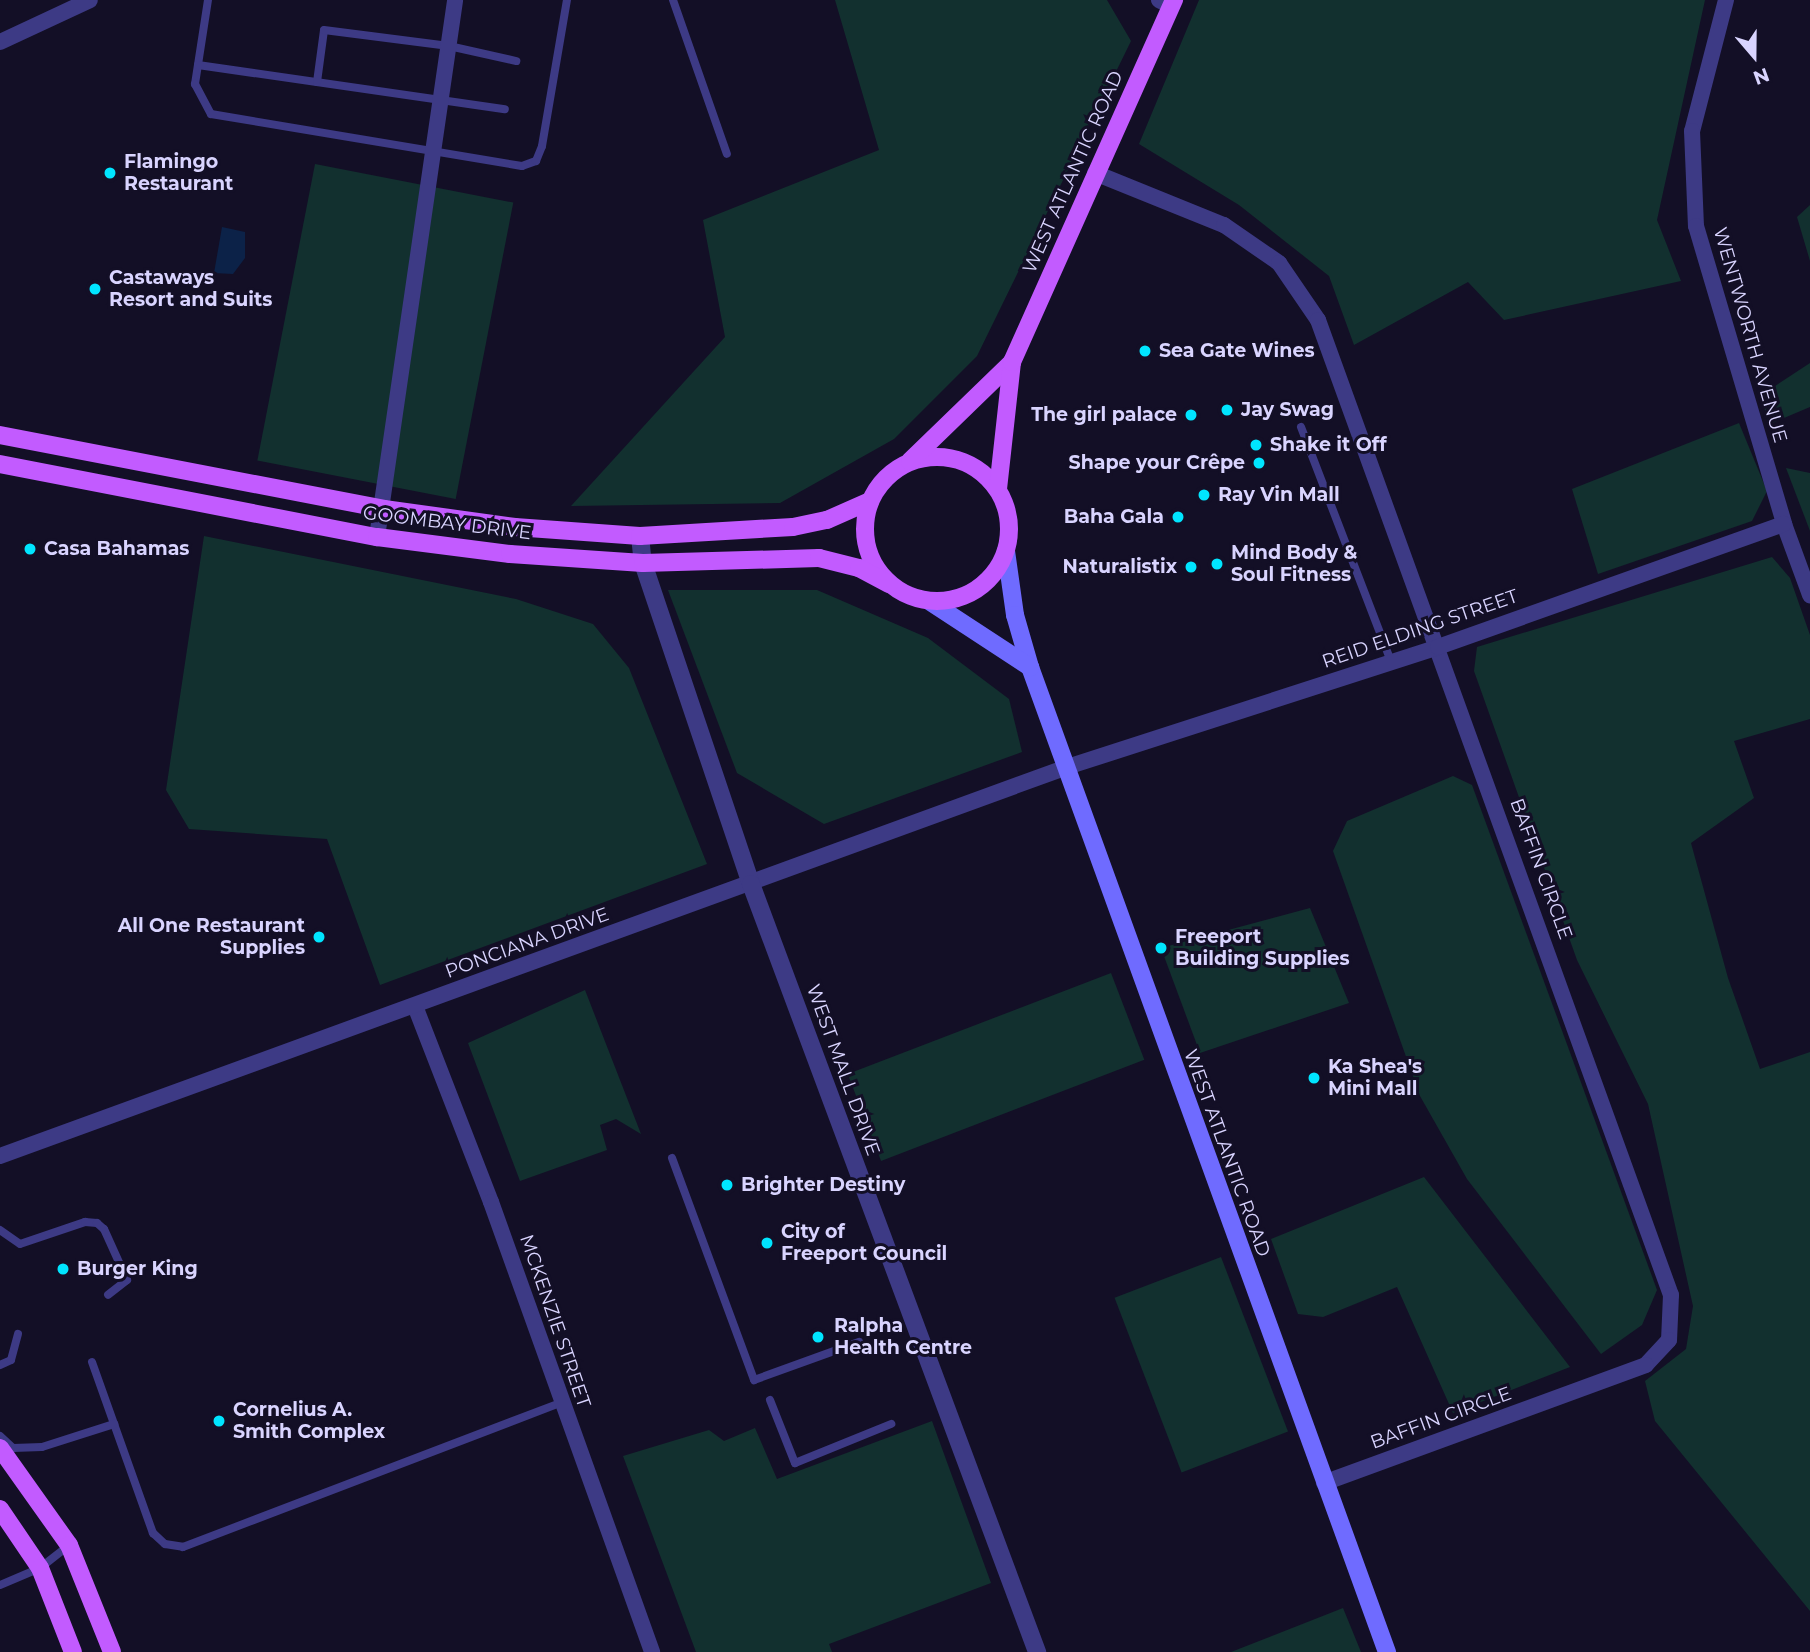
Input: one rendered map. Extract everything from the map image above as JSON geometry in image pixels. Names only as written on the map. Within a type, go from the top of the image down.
[{"type":"main road","name":"WEST ATLANTIC ROAD","points":[[998,489],[1012,362],[1168,2]]},
{"type":"main road","name":"WEST ATLANTIC ROAD","points":[[911,461],[1012,362]]},
{"type":"main road","name":"GOOMBAY DRIVE","points":[[0,435],[384,509],[515,527],[640,536],[793,527],[827,520],[870,502]]},
{"type":"main road","points":[[929,601],[949,600],[984,584],[1006,551],[1009,519],[998,489],[982,471],[960,460],[935,456],[911,461],[893,471],[870,502],[864,523],[866,546],[875,567],[890,584],[929,601],[1030,667]]},
{"type":"main road","name":"GOOMBAY DRIVE","points":[[0,464],[377,537],[510,554],[643,563],[819,558],[859,568],[890,584]]},
{"type":"main road","points":[[204,505],[211,475]]},
{"type":"main road","name":"WEST ATLANTIC ROAD","points":[[1006,551],[1015,615],[1030,667],[1387,1652]]},
{"type":"main road","points":[[0,1448],[69,1545],[112,1652]]},
{"type":"main road","points":[[0,1509],[40,1568],[73,1652]]},
{"type":"street","points":[[0,42],[62,7],[90,0]]},
{"type":"street","points":[[377,537],[384,509],[455,0]]},
{"type":"street","name":"WENTWORTH AVENUE","points":[[1726,0],[1692,131],[1696,226],[1784,524],[1810,596]]},
{"type":"street","name":"BAFFIN CIRCLE","points":[[1095,173],[1224,225],[1279,263],[1318,320],[1671,1295],[1669,1340],[1646,1365],[1324,1483]]},
{"type":"street","name":"REID ELDING STREET","points":[[1067,767],[1438,647],[1784,524]]},
{"type":"street","name":"WEST MALL DRIVE","points":[[640,536],[643,563],[751,884],[1037,1652]]},
{"type":"street","name":"PONCIANA DRIVE","points":[[0,1156],[1067,767]]},
{"type":"street","name":"MCKENZIE STREET","points":[[415,1006],[491,1202],[652,1652]]},
{"type":"lane","points":[[208,0],[195,84],[211,114],[434,154],[522,166],[536,161],[567,0]]},
{"type":"lane","points":[[673,0],[727,154]]},
{"type":"lane","points":[[317,82],[324,30],[449,46],[516,61]]},
{"type":"lane","points":[[198,65],[505,109]]},
{"type":"lane","points":[[1301,427],[1391,662]]},
{"type":"lane","points":[[672,1158],[754,1380],[859,1342]]},
{"type":"lane","points":[[0,1230],[20,1244],[85,1222],[97,1223],[104,1229],[127,1280],[108,1295]]},
{"type":"lane","points":[[0,1365],[11,1360],[19,1334]]},
{"type":"lane","points":[[92,1362],[153,1533],[165,1545],[183,1547],[561,1403]]},
{"type":"lane","points":[[770,1401],[795,1463],[891,1424]]},
{"type":"lane","points":[[0,1436],[13,1448],[42,1447],[114,1424]]},
{"type":"lane","points":[[0,1585],[40,1568],[69,1545]]},
{"type":"green space","points":[[835,0],[1107,0],[1131,41],[977,356],[894,439],[780,503],[571,506],[725,337],[703,220],[879,150]]},
{"type":"green space","points":[[1199,0],[1705,0],[1657,220],[1681,281],[1504,320],[1468,282],[1354,345],[1329,276],[1239,205],[1139,144]]},
{"type":"green space","points":[[315,164],[513,203],[456,499],[257,460]]},
{"type":"green space","points":[[1810,205],[1810,261],[1797,217]]},
{"type":"green space","points":[[1810,363],[1810,407],[1770,424],[1760,396]]},
{"type":"green space","points":[[1739,423],[1767,491],[1752,521],[1598,574],[1572,489]]},
{"type":"green space","points":[[1786,468],[1810,473],[1810,531]]},
{"type":"green space","points":[[204,536],[516,599],[593,624],[629,668],[707,864],[380,985],[327,839],[189,829],[166,790]]},
{"type":"green space","points":[[1772,557],[1790,578],[1810,635],[1810,719],[1734,741],[1754,798],[1691,843],[1728,978],[1760,1069],[1810,1052],[1810,1611],[1655,1421],[1645,1381],[1686,1349],[1693,1306],[1648,1104],[1577,960],[1474,671],[1477,647]]},
{"type":"green space","points":[[668,590],[817,590],[928,638],[1009,699],[1022,752],[824,824],[737,773]]},
{"type":"green space","points":[[1453,776],[1472,785],[1657,1290],[1642,1325],[1601,1354],[1467,1179],[1420,1096],[1333,851],[1347,821]]},
{"type":"green space","points":[[1310,908],[1349,1003],[1200,1053],[1161,948]]},
{"type":"green space","points":[[1111,973],[1144,1060],[881,1161],[848,1074]]},
{"type":"green space","points":[[585,990],[641,1134],[616,1119],[600,1125],[607,1150],[520,1181],[468,1043]]},
{"type":"green space","points":[[1424,1177],[1570,1367],[1453,1413],[1397,1287],[1323,1317],[1298,1314],[1271,1239]]},
{"type":"green space","points":[[1221,1257],[1288,1432],[1182,1472],[1115,1298]]},
{"type":"green space","points":[[932,1421],[991,1583],[829,1644],[832,1652],[696,1652],[623,1456],[709,1430],[724,1441],[755,1428],[777,1479]]},
{"type":"green space","points":[[1343,1608],[1361,1652],[1231,1652]]},
{"type":"water","points":[[222,227],[245,232],[245,258],[233,274],[214,273]]},
{"type":"place","name":"Flamingo Restaurant","points":[[110,173]]},
{"type":"place","name":"Castaways Resort and Suits","points":[[95,289]]},
{"type":"place","name":"Sea Gate Wines","points":[[1145,351]]},
{"type":"place","name":"Jay Swag","points":[[1227,410]]},
{"type":"place","name":"The girl palace","points":[[1191,415]]},
{"type":"place","name":"Shake it Off","points":[[1256,445]]},
{"type":"place","name":"Shape your Crêpe","points":[[1259,463]]},
{"type":"place","name":"Ray Vin Mall","points":[[1204,495]]},
{"type":"place","name":"Baha Gala","points":[[1178,517]]},
{"type":"place","name":"Casa Bahamas","points":[[30,549]]},
{"type":"place","name":"Mind Body & Soul Fitness","points":[[1217,564]]},
{"type":"place","name":"Naturalistix","points":[[1191,567]]},
{"type":"place","name":"All One Restaurant Supplies","points":[[319,937]]},
{"type":"place","name":"Freeport Building Supplies","points":[[1161,948]]},
{"type":"place","name":"Ka Shea's Mini Mall","points":[[1314,1078]]},
{"type":"place","name":"Brighter Destiny","points":[[727,1185]]},
{"type":"place","name":"City of Freeport Council","points":[[767,1243]]},
{"type":"place","name":"Burger King","points":[[63,1269]]},
{"type":"place","name":"Ralpha Health Centre","points":[[818,1337]]},
{"type":"place","name":"Cornelius A. Smith Complex","points":[[219,1421]]}]
